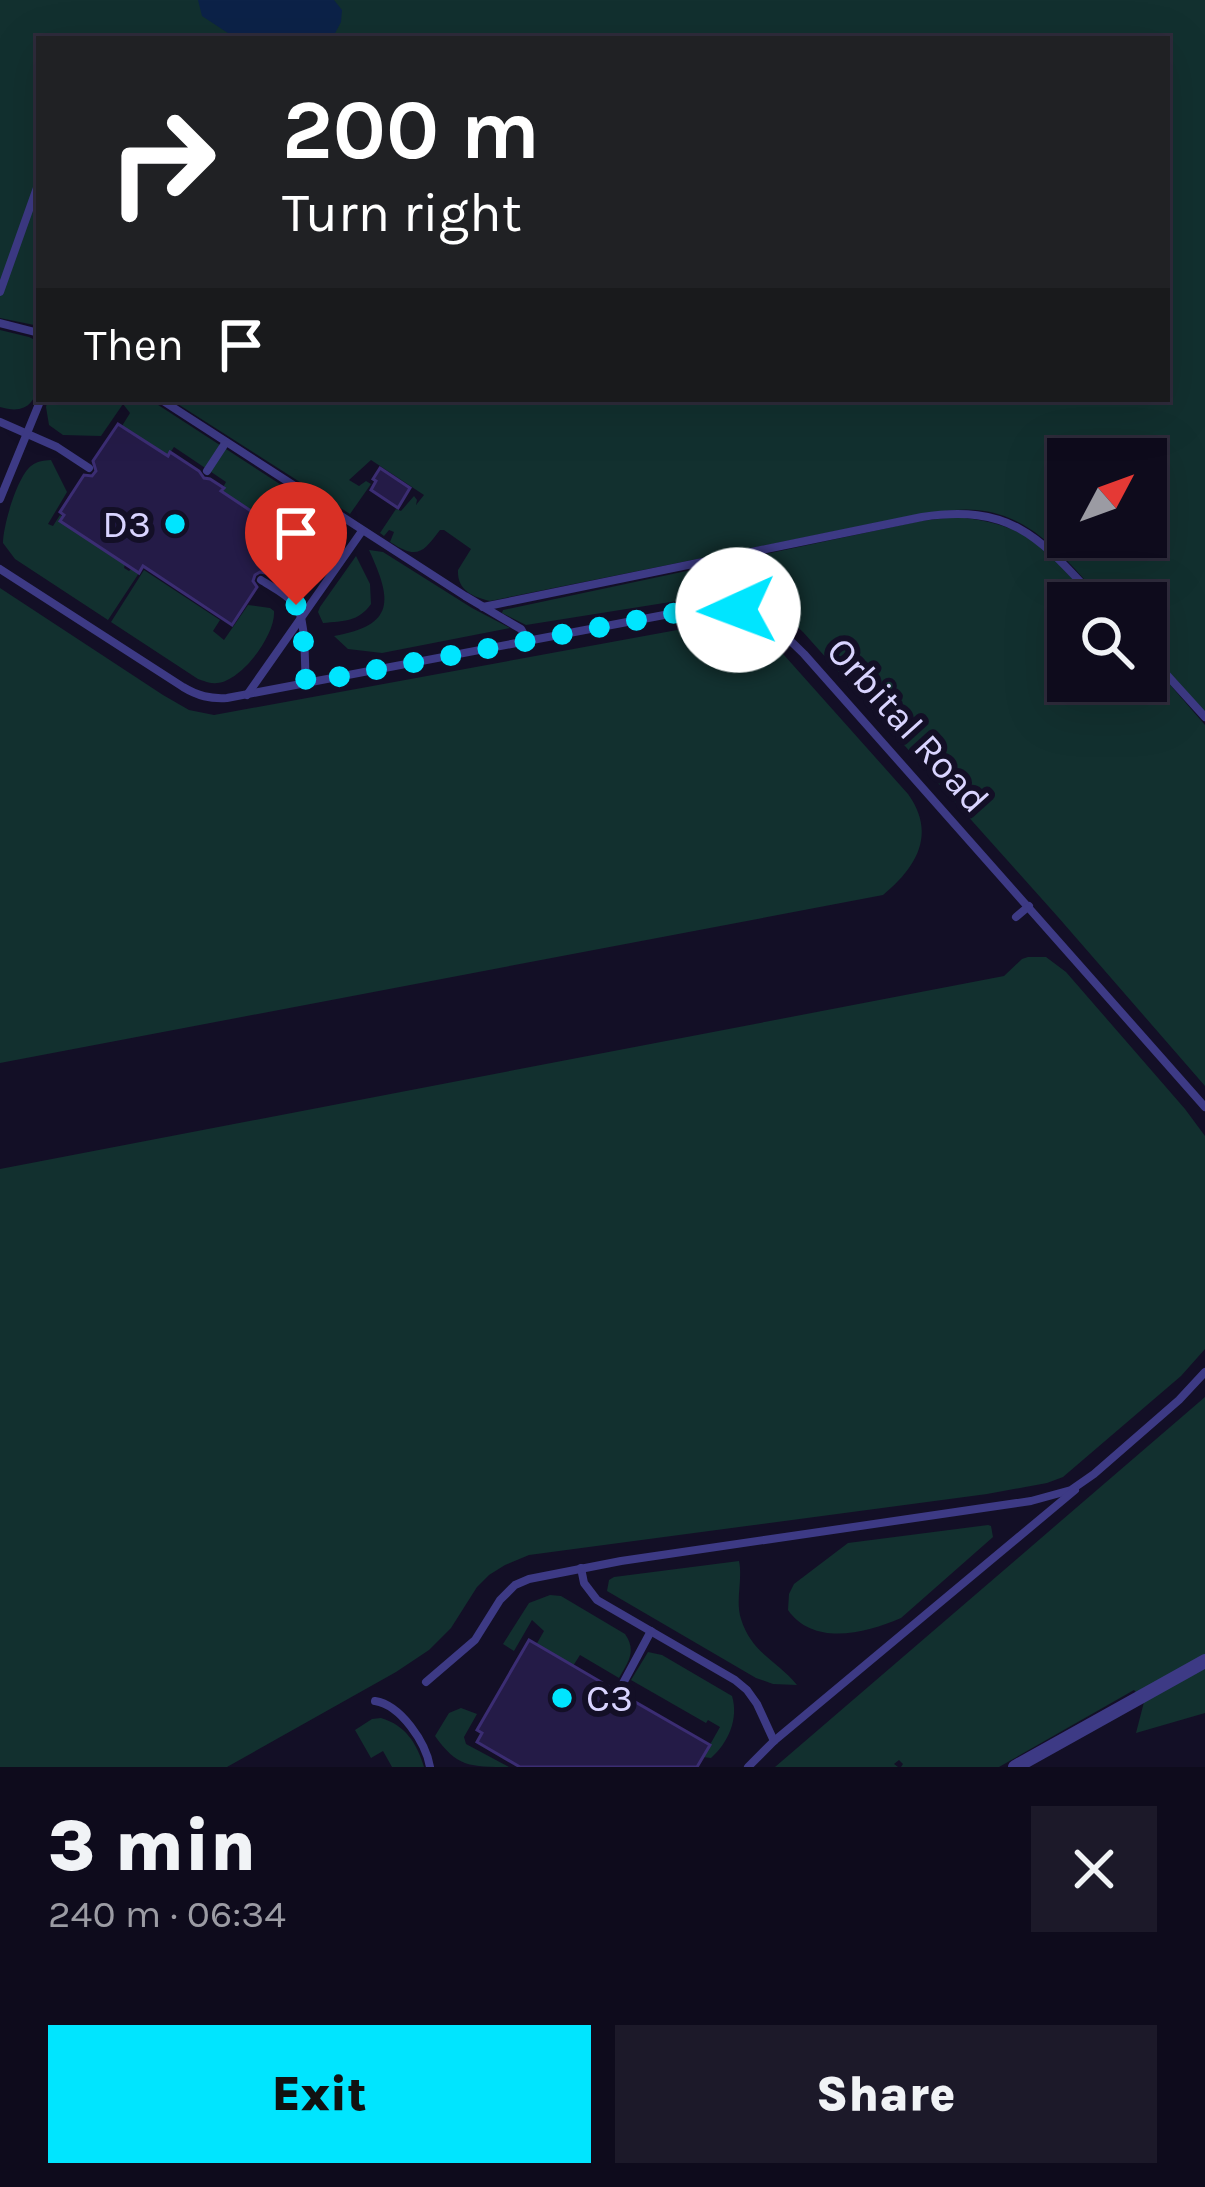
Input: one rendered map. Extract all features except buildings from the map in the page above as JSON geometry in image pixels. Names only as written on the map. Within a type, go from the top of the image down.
[{"type":"street","points":[[1015,1767],[1205,1661]]},
{"type":"lane","points":[[0,292],[36,190]]},
{"type":"lane","points":[[0,323],[36,332]]},
{"type":"lane","points":[[0,499],[40,402]]},
{"type":"lane","points":[[165,402],[521,629],[527,641]]},
{"type":"lane","points":[[0,422],[89,467]]},
{"type":"lane","points":[[207,471],[226,442]]},
{"type":"lane","points":[[484,607],[957,513],[988,515],[1029,533],[1080,582]]},
{"type":"lane","points":[[247,695],[362,531]]},
{"type":"lane","name":"Orbital Road","points":[[0,568],[198,696],[214,699],[703,609],[752,614],[804,654],[1205,1107]]},
{"type":"lane","points":[[261,580],[296,605],[302,618],[306,683]]},
{"type":"lane","points":[[1167,675],[1205,717]]},
{"type":"lane","points":[[1016,917],[1029,906]]},
{"type":"lane","points":[[748,1767],[1094,1474],[1205,1372]]},
{"type":"lane","points":[[426,1682],[475,1640],[514,1585],[529,1579],[1030,1501],[1071,1490],[1094,1474]]},
{"type":"lane","points":[[581,1568],[584,1583],[597,1600],[748,1690],[774,1742]]},
{"type":"lane","points":[[621,1688],[651,1631]]},
{"type":"lane","points":[[376,1701],[385,1702],[405,1720],[430,1767]]},
{"type":"green space","points":[[0,0],[1205,0],[1205,712],[1167,671],[1167,582],[1086,582],[1063,558],[1167,558],[1167,438],[1047,438],[1047,542],[997,514],[963,510],[920,514],[490,601],[463,588],[458,570],[471,549],[444,530],[413,552],[390,542],[394,532],[380,533],[396,509],[401,511],[414,496],[416,505],[424,495],[371,460],[349,480],[359,486],[366,481],[371,484],[350,514],[175,402],[1170,402],[1170,36],[36,36],[36,325],[0,318]]},
{"type":"green space","points":[[0,330],[36,340],[36,393],[26,407],[0,407]]},
{"type":"green space","points":[[47,402],[154,402],[329,516],[340,533],[335,558],[316,582],[299,584],[282,553],[300,524],[294,521],[286,534],[221,491],[226,482],[174,447],[168,456],[122,426],[130,413],[123,404],[101,436],[63,435],[49,425]]},
{"type":"green space","points":[[51,460],[67,492],[48,524],[53,526],[60,515],[61,522],[125,564],[124,568],[139,573],[108,620],[15,559],[3,543],[21,480],[34,464]]},
{"type":"green space","points":[[981,520],[1020,533],[1075,582],[1047,582],[1047,702],[1167,702],[1167,681],[1205,725],[1205,1086],[803,632],[777,611],[749,597],[727,593],[526,625],[502,613],[921,521]]},
{"type":"green space","points":[[369,550],[383,552],[510,628],[382,653],[348,649],[334,636],[369,625],[383,608],[382,583]]},
{"type":"green space","points":[[356,556],[370,584],[371,604],[356,617],[323,623],[320,607]]},
{"type":"green space","points":[[144,570],[220,620],[213,631],[224,640],[248,605],[274,611],[256,655],[227,680],[209,683],[111,622]]},
{"type":"green space","points":[[0,588],[163,695],[189,710],[214,715],[688,628],[724,625],[745,629],[776,646],[908,794],[921,823],[919,849],[905,873],[883,895],[0,1063]]},
{"type":"green space","points":[[1028,957],[1046,957],[1066,972],[1205,1136],[1205,1349],[1181,1376],[1063,1477],[987,1494],[529,1555],[489,1575],[429,1650],[227,1767],[0,1767],[0,1169],[1004,976]]},
{"type":"green space","points":[[1205,1397],[1205,1713],[1136,1733],[1144,1702],[1134,1690],[999,1767],[901,1767],[899,1760],[894,1764],[898,1767],[775,1767]]},
{"type":"green space","points":[[988,1525],[993,1537],[901,1618],[857,1632],[826,1633],[799,1622],[788,1610],[794,1584],[848,1543]]},
{"type":"green space","points":[[739,1561],[739,1612],[746,1631],[758,1649],[797,1685],[756,1678],[607,1591],[614,1577]]},
{"type":"green space","points":[[561,1596],[625,1634],[631,1651],[619,1678],[580,1655],[573,1666],[536,1645],[544,1631],[532,1620],[514,1651],[503,1644],[529,1603]]},
{"type":"green space","points":[[648,1652],[662,1655],[732,1696],[730,1730],[711,1758],[703,1757],[720,1727],[631,1680]]},
{"type":"green space","points":[[461,1708],[477,1714],[464,1737],[466,1744],[509,1767],[466,1763],[443,1746],[435,1736],[449,1713]]},
{"type":"green space","points":[[381,1718],[409,1736],[424,1767],[392,1767],[383,1751],[371,1758],[355,1730]]},
{"type":"water","points":[[198,0],[334,0],[342,10],[334,36],[232,36],[202,16]]},
{"type":"place","name":"D3","points":[[175,524]]},
{"type":"place","name":"C3","points":[[562,1698]]},
{"type":"route","points":[[296,605],[302,618],[306,683],[680,612],[738,610]]}]
